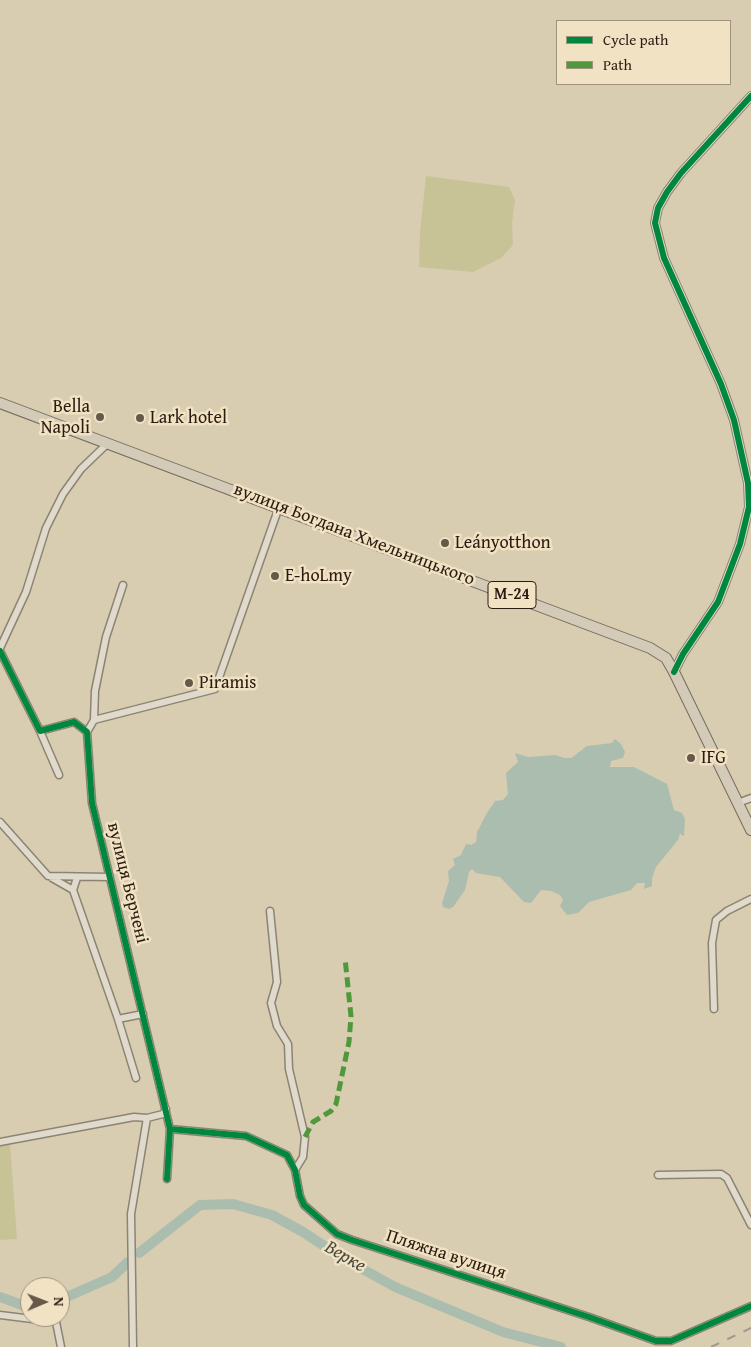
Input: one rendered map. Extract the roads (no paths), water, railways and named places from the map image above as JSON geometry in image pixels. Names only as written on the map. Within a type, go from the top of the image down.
[{"type":"highway","name":"вулиця Богдана Хмельницького","points":[[0,403],[650,648],[666,658],[674,672],[751,830]]},
{"type":"street","points":[[674,672],[683,654],[718,602],[740,544],[749,507],[748,483],[734,420],[721,384],[664,258],[655,223],[658,208],[681,173],[751,96]]},
{"type":"street","points":[[59,775],[0,649],[26,592],[46,528],[63,494],[81,469],[108,443]]},
{"type":"street","points":[[94,720],[215,689],[279,507]]},
{"type":"street","points":[[40,731],[74,722],[87,732],[94,720],[95,691],[106,637],[123,585]]},
{"type":"street","name":"вулиця Берчені","points":[[87,732],[92,803],[170,1129],[167,1179]]},
{"type":"street","points":[[738,803],[751,798]]},
{"type":"street","points":[[0,822],[48,876],[72,890],[118,1019],[136,1078]]},
{"type":"street","name":"вулиця Берчені","points":[[48,876],[77,878],[110,877]]},
{"type":"street","points":[[72,890],[77,878]]},
{"type":"street","points":[[714,1009],[712,943],[716,920],[727,911],[751,898]]},
{"type":"street","points":[[270,911],[277,982],[271,1004],[277,1026],[288,1044],[289,1069],[305,1137],[304,1157],[295,1170]]},
{"type":"street","points":[[118,1019],[143,1014]]},
{"type":"street","points":[[0,1142],[140,1116],[147,1118],[163,1114],[166,1109]]},
{"type":"street","points":[[133,1347],[131,1214],[147,1118]]},
{"type":"street","name":"Пляжна вулиця","points":[[170,1129],[246,1136],[287,1155],[295,1170],[300,1196],[304,1205],[338,1234],[656,1341],[671,1341],[751,1306]]},
{"type":"street","points":[[658,1175],[721,1174],[727,1178],[751,1225]]},
{"type":"street","points":[[0,1315],[56,1322],[61,1347]]},
{"type":"waterway","name":"Верке","points":[[139,1253],[200,1205],[233,1204],[272,1215],[395,1287],[503,1332],[561,1347]]},
{"type":"waterway","name":"Верке","points":[[70,1296],[112,1277],[128,1262]]},
{"type":"waterway","name":"Верке","points":[[0,1297],[20,1304]]},
{"type":"railway","points":[[711,1347],[751,1328]]},
{"type":"place","name":"Bella Napoli","points":[[100,417]]},
{"type":"place","name":"Lark hotel","points":[[140,418]]},
{"type":"place","name":"Leányotthon","points":[[445,543]]},
{"type":"place","name":"E-hoLmy","points":[[275,576]]},
{"type":"place","name":"Piramis","points":[[189,683]]},
{"type":"place","name":"IFG","points":[[691,758]]}]
